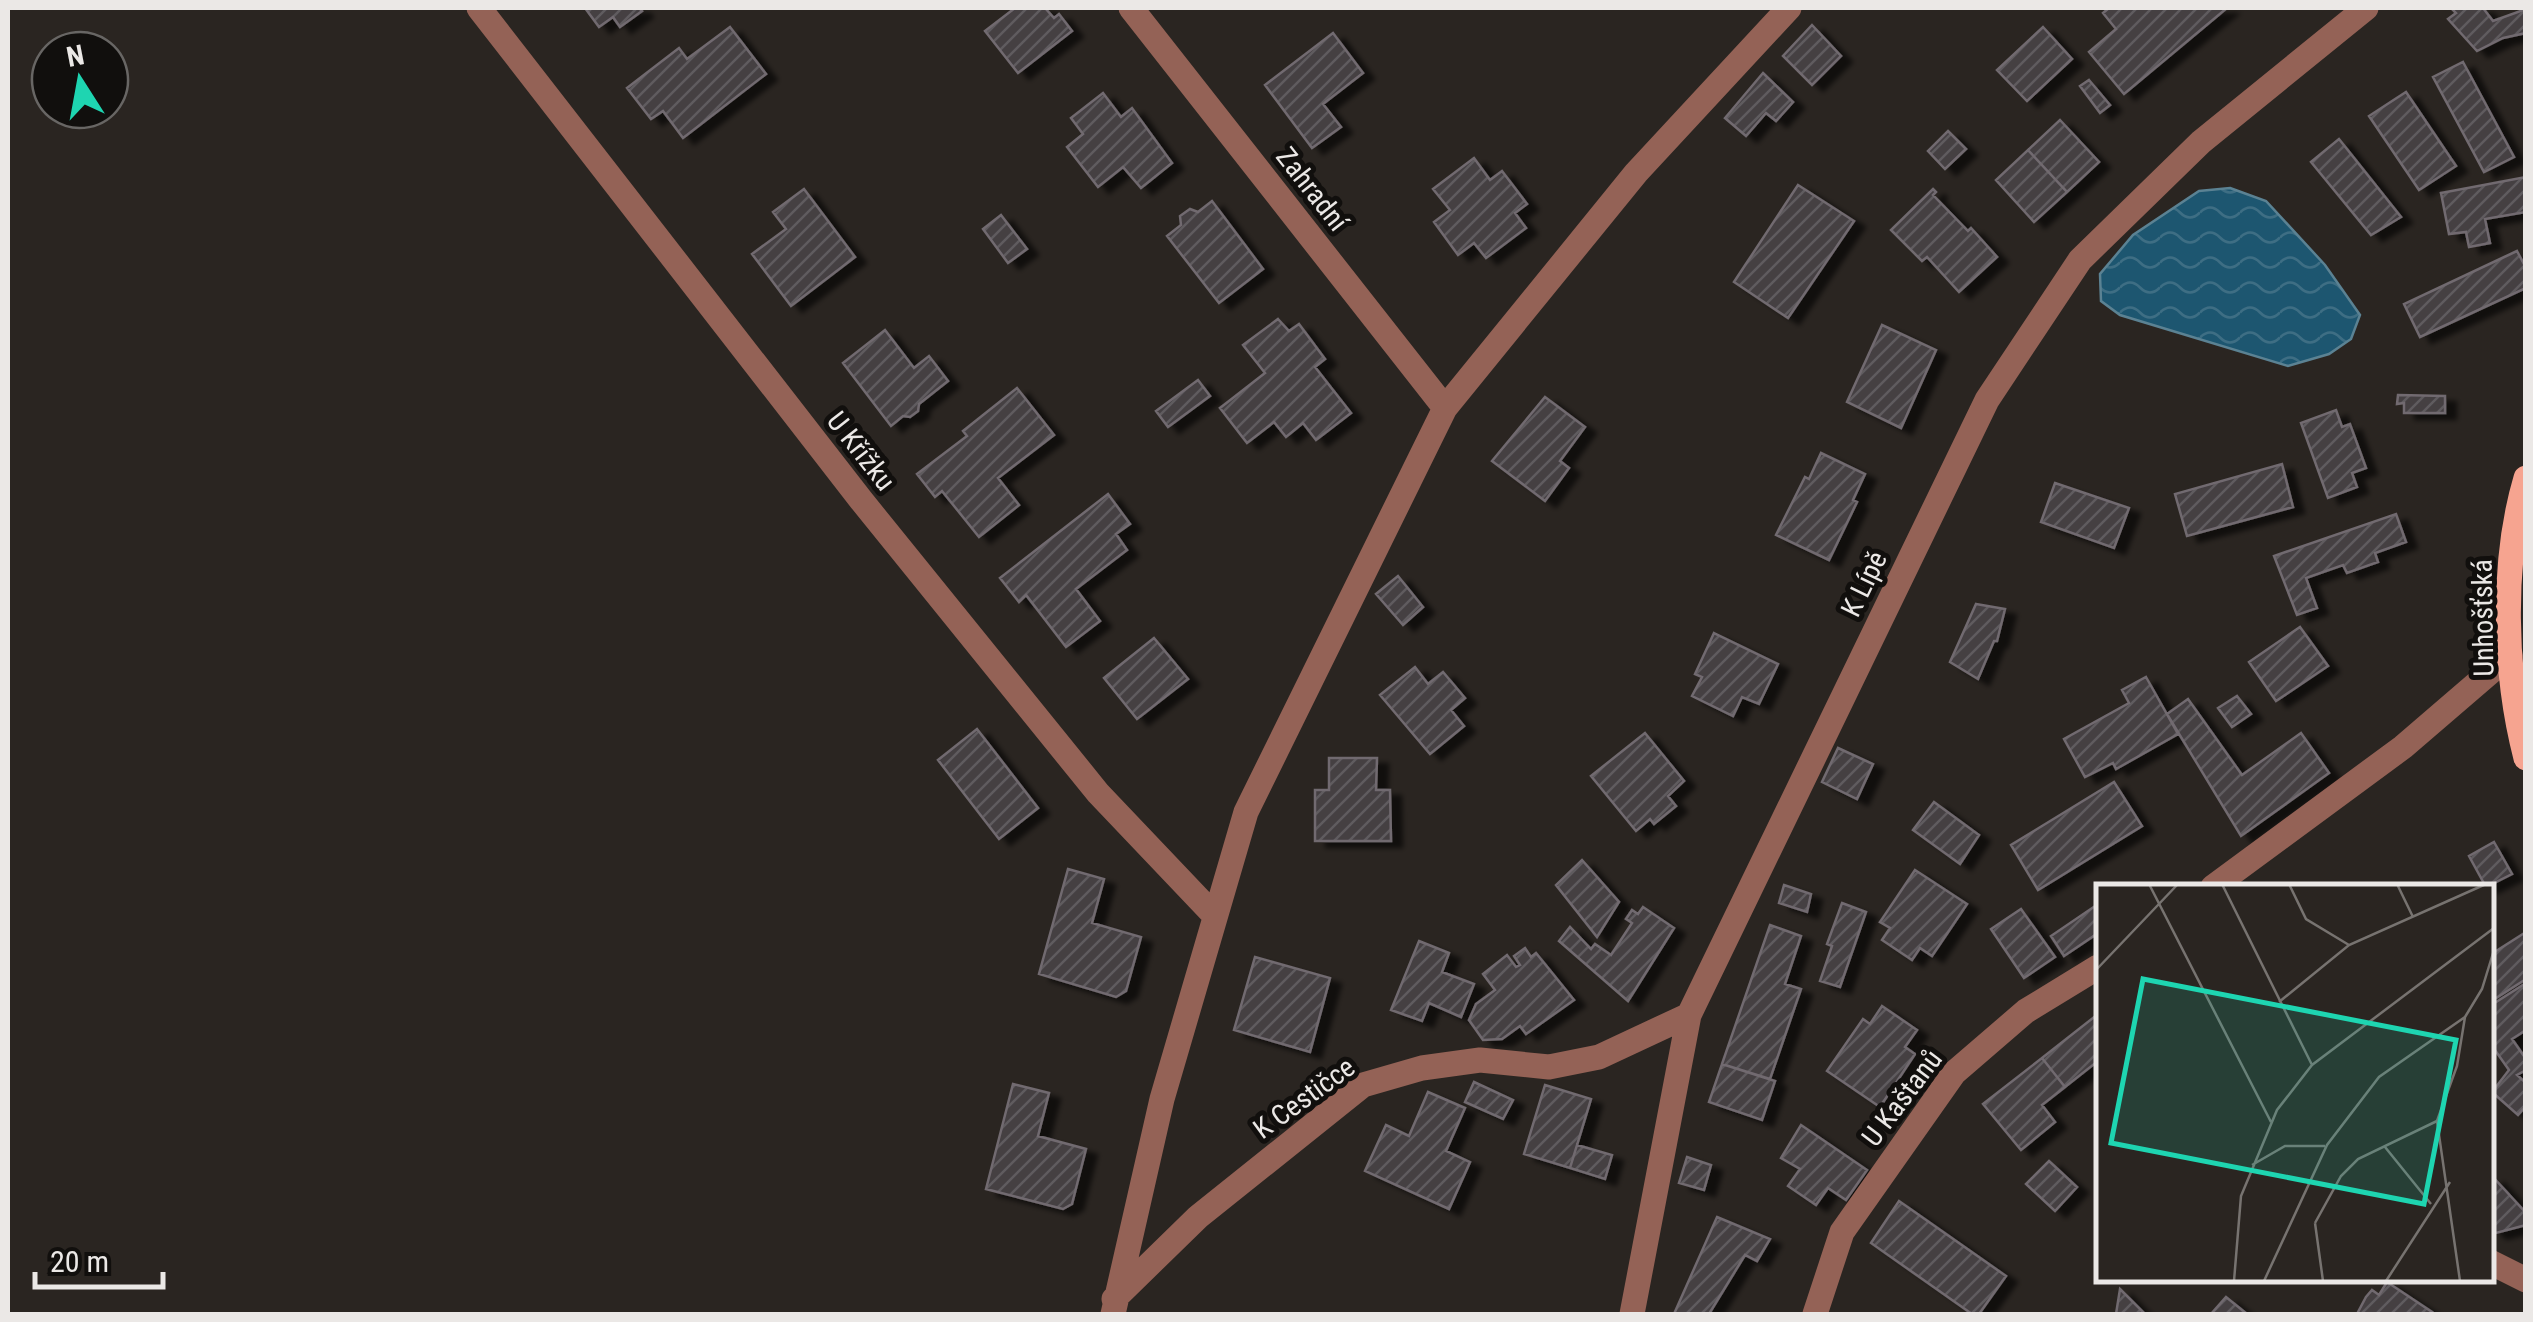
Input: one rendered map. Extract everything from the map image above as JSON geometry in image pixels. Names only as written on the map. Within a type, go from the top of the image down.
[{"type":"main road","name":"Unhošťská","points":[[2526,478],[2516,510],[2507,589],[2510,655],[2526,758]]},
{"type":"street","name":"U Křížku","points":[[480,8],[861,500],[1098,792],[1214,915]]},
{"type":"street","name":"Zahradní","points":[[1131,8],[1445,408]]},
{"type":"street","points":[[1114,1307],[1162,1099],[1246,812],[1445,408],[1636,173],[1788,8]]},
{"type":"street","name":"K Lípě","points":[[1632,1314],[1689,1016],[1987,400],[2080,260],[2200,142],[2366,8]]},
{"type":"street","points":[[2217,884],[2403,747],[2510,655]]},
{"type":"street","name":"U Kaštanů","points":[[1815,1314],[1842,1232],[1954,1073],[2026,1010],[2096,967]]},
{"type":"street","name":"K Cestičce","points":[[1114,1307],[1198,1217],[1363,1085],[1422,1068],[1480,1060],[1550,1067],[1599,1057],[1689,1016]]},
{"type":"street","points":[[2493,1264],[2526,1280]]},
{"type":"water","points":[[2230,188],[2266,201],[2325,265],[2360,315],[2351,339],[2329,354],[2288,366],[2120,315],[2101,301],[2100,274],[2133,235],[2199,191]]},
{"type":"building","points":[[585,8],[642,11],[620,27],[613,17],[599,27]]},
{"type":"building","points":[[1015,8],[1045,8],[1054,18],[1059,14],[1072,31],[1018,73],[985,31]]},
{"type":"building","points":[[2109,8],[2227,8],[2124,94],[2089,52],[2116,29],[2103,13]]},
{"type":"building","points":[[2451,8],[2483,8],[2493,21],[2526,9],[2526,33],[2503,38],[2477,51],[2448,19],[2456,13]]},
{"type":"building","points":[[1812,25],[1841,56],[1812,85],[1783,56]]},
{"type":"building","points":[[730,27],[766,74],[683,138],[663,111],[651,119],[627,88],[679,48],[687,59]]},
{"type":"building","points":[[2043,27],[2072,59],[2027,101],[1997,70]]},
{"type":"building","points":[[1333,33],[1363,73],[1323,104],[1341,127],[1312,148],[1265,85]]},
{"type":"building","points":[[2463,62],[2514,157],[2484,172],[2433,77]]},
{"type":"building","points":[[1763,73],[1793,102],[1776,121],[1766,113],[1746,136],[1725,118]]},
{"type":"building","points":[[2089,80],[2110,105],[2100,113],[2080,86]]},
{"type":"building","points":[[2406,92],[2456,166],[2419,190],[2369,116]]},
{"type":"building","points":[[1103,93],[1121,117],[1132,108],[1172,163],[1141,188],[1123,167],[1098,187],[1067,147],[1083,134],[1071,118]]},
{"type":"building","points":[[2060,120],[2099,162],[2067,192],[2028,150]]},
{"type":"building","points":[[1948,131],[1966,149],[1945,169],[1928,151]]},
{"type":"building","points":[[2339,139],[2401,217],[2371,235],[2311,162]]},
{"type":"building","points":[[2028,150],[2067,192],[2034,222],[1996,180]]},
{"type":"building","points":[[1474,158],[1490,180],[1502,171],[1527,204],[1515,213],[1526,228],[1486,258],[1474,243],[1458,255],[1434,222],[1450,210],[1433,189]]},
{"type":"building","points":[[2526,177],[2526,212],[2485,219],[2490,243],[2469,247],[2466,232],[2449,234],[2441,193]]},
{"type":"building","points":[[1798,185],[1854,221],[1788,318],[1734,282]]},
{"type":"building","points":[[804,189],[855,257],[791,306],[752,254],[786,229],[773,212]]},
{"type":"building","points":[[1933,189],[1933,195],[1997,257],[1959,292],[1927,257],[1922,261],[1891,230]]},
{"type":"building","points":[[1212,201],[1263,269],[1219,303],[1167,236],[1181,225],[1180,216],[1190,209],[1198,212]]},
{"type":"building","points":[[1001,215],[1027,249],[1008,263],[983,229]]},
{"type":"building","points":[[2517,251],[2526,268],[2526,288],[2420,337],[2404,304]]},
{"type":"building","points":[[1278,319],[1289,331],[1299,324],[1325,359],[1315,367],[1351,413],[1316,440],[1303,423],[1286,437],[1274,422],[1247,443],[1220,408],[1265,373],[1243,345]]},
{"type":"building","points":[[1882,325],[1936,350],[1901,428],[1847,402]]},
{"type":"building","points":[[885,330],[914,368],[929,356],[948,381],[919,404],[918,411],[891,426],[843,363]]},
{"type":"building","points":[[1198,380],[1210,396],[1168,427],[1156,411]]},
{"type":"building","points":[[1017,388],[1054,435],[998,478],[1019,505],[979,537],[942,491],[935,497],[917,474],[967,436],[963,431]]},
{"type":"building","points":[[2398,395],[2445,396],[2445,413],[2404,413],[2404,403],[2397,404]]},
{"type":"building","points":[[1545,397],[1585,427],[1560,461],[1569,468],[1545,501],[1492,461]]},
{"type":"building","points":[[2336,410],[2342,427],[2350,424],[2366,468],[2352,473],[2357,487],[2328,498],[2301,423]]},
{"type":"building","points":[[1821,453],[1865,474],[1853,500],[1857,502],[1829,560],[1776,535]]},
{"type":"building","points":[[2282,464],[2293,507],[2187,536],[2175,494]]},
{"type":"building","points":[[2055,483],[2129,508],[2114,548],[2041,522]]},
{"type":"building","points":[[1108,494],[1130,524],[1116,534],[1127,550],[1076,589],[1100,621],[1066,647],[1026,595],[1019,602],[1000,578]]},
{"type":"building","points":[[2396,514],[2406,542],[2375,553],[2378,562],[2347,573],[2343,565],[2306,578],[2317,608],[2297,615],[2274,556]]},
{"type":"building","points":[[1398,576],[1423,607],[1403,625],[1376,594]]},
{"type":"building","points":[[1976,604],[2005,609],[1997,641],[1978,679],[1950,662]]},
{"type":"building","points":[[2300,627],[2328,666],[2276,701],[2249,662]]},
{"type":"building","points":[[1714,633],[1778,664],[1759,704],[1742,697],[1733,716],[1692,696],[1702,677],[1695,674]]},
{"type":"building","points":[[1154,638],[1188,679],[1137,719],[1104,678]]},
{"type":"building","points":[[1415,667],[1428,684],[1443,672],[1465,698],[1451,710],[1464,726],[1430,754],[1380,695]]},
{"type":"building","points":[[2146,677],[2178,734],[2116,769],[2113,763],[2085,777],[2064,739],[2129,703],[2122,690]]},
{"type":"building","points":[[2237,696],[2251,714],[2232,727],[2218,708]]},
{"type":"building","points":[[2188,699],[2242,775],[2301,733],[2329,773],[2241,836],[2167,714]]},
{"type":"building","points":[[977,729],[1038,808],[999,839],[938,760]]},
{"type":"building","points":[[1645,733],[1684,781],[1668,796],[1676,806],[1654,824],[1650,819],[1636,831],[1591,776]]},
{"type":"building","points":[[1838,748],[1873,764],[1857,799],[1822,782]]},
{"type":"building","points":[[1329,758],[1377,758],[1376,790],[1390,790],[1391,841],[1315,841],[1315,790],[1329,790]]},
{"type":"building","points":[[2114,782],[2142,826],[2038,890],[2011,845]]},
{"type":"building","points":[[1934,802],[1979,835],[1960,864],[1913,830]]},
{"type":"building","points":[[2494,842],[2512,874],[2484,884],[2469,856]]},
{"type":"building","points":[[1582,860],[1619,902],[1597,937],[1556,885]]},
{"type":"building","points":[[1068,869],[1104,879],[1092,923],[1141,937],[1126,991],[1116,997],[1039,974]]},
{"type":"building","points":[[1915,870],[1967,904],[1932,956],[1920,948],[1912,960],[1882,940],[1890,928],[1880,922]]},
{"type":"building","points":[[1784,885],[1811,894],[1807,912],[1779,903]]},
{"type":"building","points":[[1842,903],[1866,912],[1840,987],[1820,981],[1832,946],[1827,944]]},
{"type":"building","points":[[2096,905],[2096,934],[2064,956],[2051,936]]},
{"type":"building","points":[[1643,907],[1674,928],[1628,1001],[1559,941],[1570,927],[1591,949],[1595,944],[1611,955],[1632,923],[1626,919],[1632,910],[1638,914]]},
{"type":"building","points":[[2021,909],[2055,957],[2024,978],[1991,929]]},
{"type":"building","points":[[1770,925],[1801,936],[1785,984],[1801,989],[1770,1079],[1722,1064]]},
{"type":"building","points":[[2526,932],[2526,979],[2493,1000],[2493,953]]},
{"type":"building","points":[[1419,941],[1449,953],[1442,972],[1474,984],[1461,1017],[1429,1003],[1422,1021],[1391,1010]]},
{"type":"building","points":[[1525,948],[1531,957],[1536,953],[1574,1000],[1526,1034],[1520,1026],[1502,1039],[1483,1040],[1469,1020],[1476,1004],[1495,990],[1483,974],[1507,955],[1516,967],[1520,965],[1514,956]]},
{"type":"building","points":[[1255,957],[1330,978],[1310,1052],[1234,1030]]},
{"type":"building","points":[[2526,983],[2526,1030],[2512,1039],[2526,1059],[2526,1070],[2517,1075],[2526,1083],[2526,1106],[2518,1115],[2493,1093],[2509,1070],[2493,1047],[2493,1004]]},
{"type":"building","points":[[1882,1006],[1917,1030],[1905,1047],[1915,1054],[1880,1107],[1827,1071],[1863,1019],[1870,1024]]},
{"type":"building","points":[[2096,1016],[2096,1063],[2065,1087],[2042,1058]]},
{"type":"building","points":[[2042,1058],[2065,1087],[2042,1105],[2055,1122],[2021,1150],[1983,1104]]},
{"type":"building","points":[[1722,1064],[1775,1081],[1762,1120],[1709,1102]]},
{"type":"building","points":[[1474,1082],[1513,1100],[1503,1119],[1465,1102]]},
{"type":"building","points":[[1013,1084],[1049,1093],[1038,1136],[1086,1149],[1072,1204],[1063,1209],[986,1189]]},
{"type":"building","points":[[1545,1085],[1591,1099],[1570,1168],[1524,1154]]},
{"type":"building","points":[[1428,1092],[1465,1108],[1446,1151],[1470,1162],[1449,1209],[1365,1171],[1386,1125],[1409,1136]]},
{"type":"building","points":[[1801,1125],[1867,1170],[1846,1200],[1828,1188],[1816,1205],[1788,1186],[1800,1169],[1781,1158]]},
{"type":"building","points":[[1577,1145],[1612,1155],[1605,1179],[1570,1168]]},
{"type":"building","points":[[1687,1157],[1711,1165],[1704,1190],[1679,1183]]},
{"type":"building","points":[[2049,1161],[2077,1187],[2055,1211],[2026,1184]]},
{"type":"building","points":[[2493,1177],[2526,1213],[2526,1225],[2496,1233]]},
{"type":"building","points":[[1899,1201],[2006,1276],[1979,1314],[1972,1314],[1871,1243]]},
{"type":"building","points":[[1717,1217],[1770,1239],[1757,1261],[1745,1255],[1709,1314],[1674,1314]]},
{"type":"building","points":[[2387,1282],[2432,1312],[2357,1314],[2372,1290],[2379,1295]]},
{"type":"building","points":[[2120,1289],[2145,1314],[2116,1314]]},
{"type":"building","points":[[2226,1297],[2247,1314],[2211,1314]]}]
